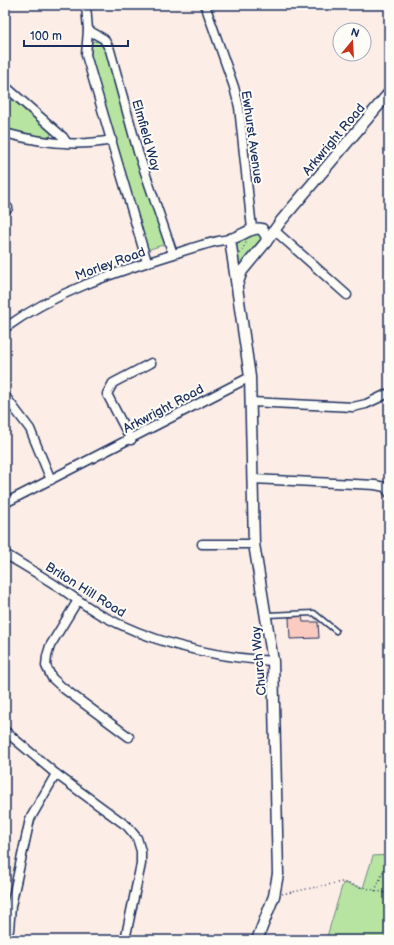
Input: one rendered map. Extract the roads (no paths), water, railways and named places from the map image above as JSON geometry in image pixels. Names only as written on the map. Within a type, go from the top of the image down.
[{"type":"street","points":[[86,5],[88,30],[86,55],[147,262]]},
{"type":"street","name":"Ewhurst Avenue","points":[[205,5],[234,87],[239,107],[254,229]]},
{"type":"street","name":"Elmfield Way","points":[[88,30],[104,39],[110,50],[143,166],[172,254]]},
{"type":"street","points":[[6,91],[62,137],[67,144]]},
{"type":"street","name":"Arkwright Road","points":[[237,285],[240,274],[281,221],[389,93]]},
{"type":"street","points":[[5,133],[44,142],[67,144],[98,143],[112,140]]},
{"type":"street","points":[[248,264],[245,266],[238,266],[230,239],[237,238],[254,229],[272,226],[281,221]]},
{"type":"street","points":[[254,229],[265,232],[266,242]]},
{"type":"street","points":[[274,230],[347,294]]},
{"type":"street","name":"Morley Road","points":[[5,328],[28,312],[83,285],[207,242],[230,239]]},
{"type":"street","points":[[236,258],[237,285],[250,377]]},
{"type":"street","points":[[131,440],[107,394],[109,387],[113,383],[151,364]]},
{"type":"street","name":"Arkwright Road","points":[[5,504],[250,377]]},
{"type":"street","name":"Church Way","points":[[250,377],[254,544],[267,615],[273,661],[278,874],[274,896],[257,940]]},
{"type":"street","points":[[251,402],[353,407],[366,404],[389,393]]},
{"type":"street","points":[[5,396],[30,429],[51,480]]},
{"type":"street","points":[[253,479],[375,485],[385,487],[389,493]]},
{"type":"street","points":[[202,544],[254,544]]},
{"type":"street","name":"Briton Hill Road","points":[[5,554],[122,626],[172,645],[213,655],[273,661]]},
{"type":"street","points":[[78,600],[50,646],[46,666],[52,678],[63,688],[130,737]]},
{"type":"street","points":[[5,731],[56,774],[127,826],[136,838],[142,864],[125,940]]},
{"type":"street","points":[[6,940],[30,819],[39,801],[56,774]]},
{"type":"lane","points":[[267,615],[314,613],[336,631]]}]
